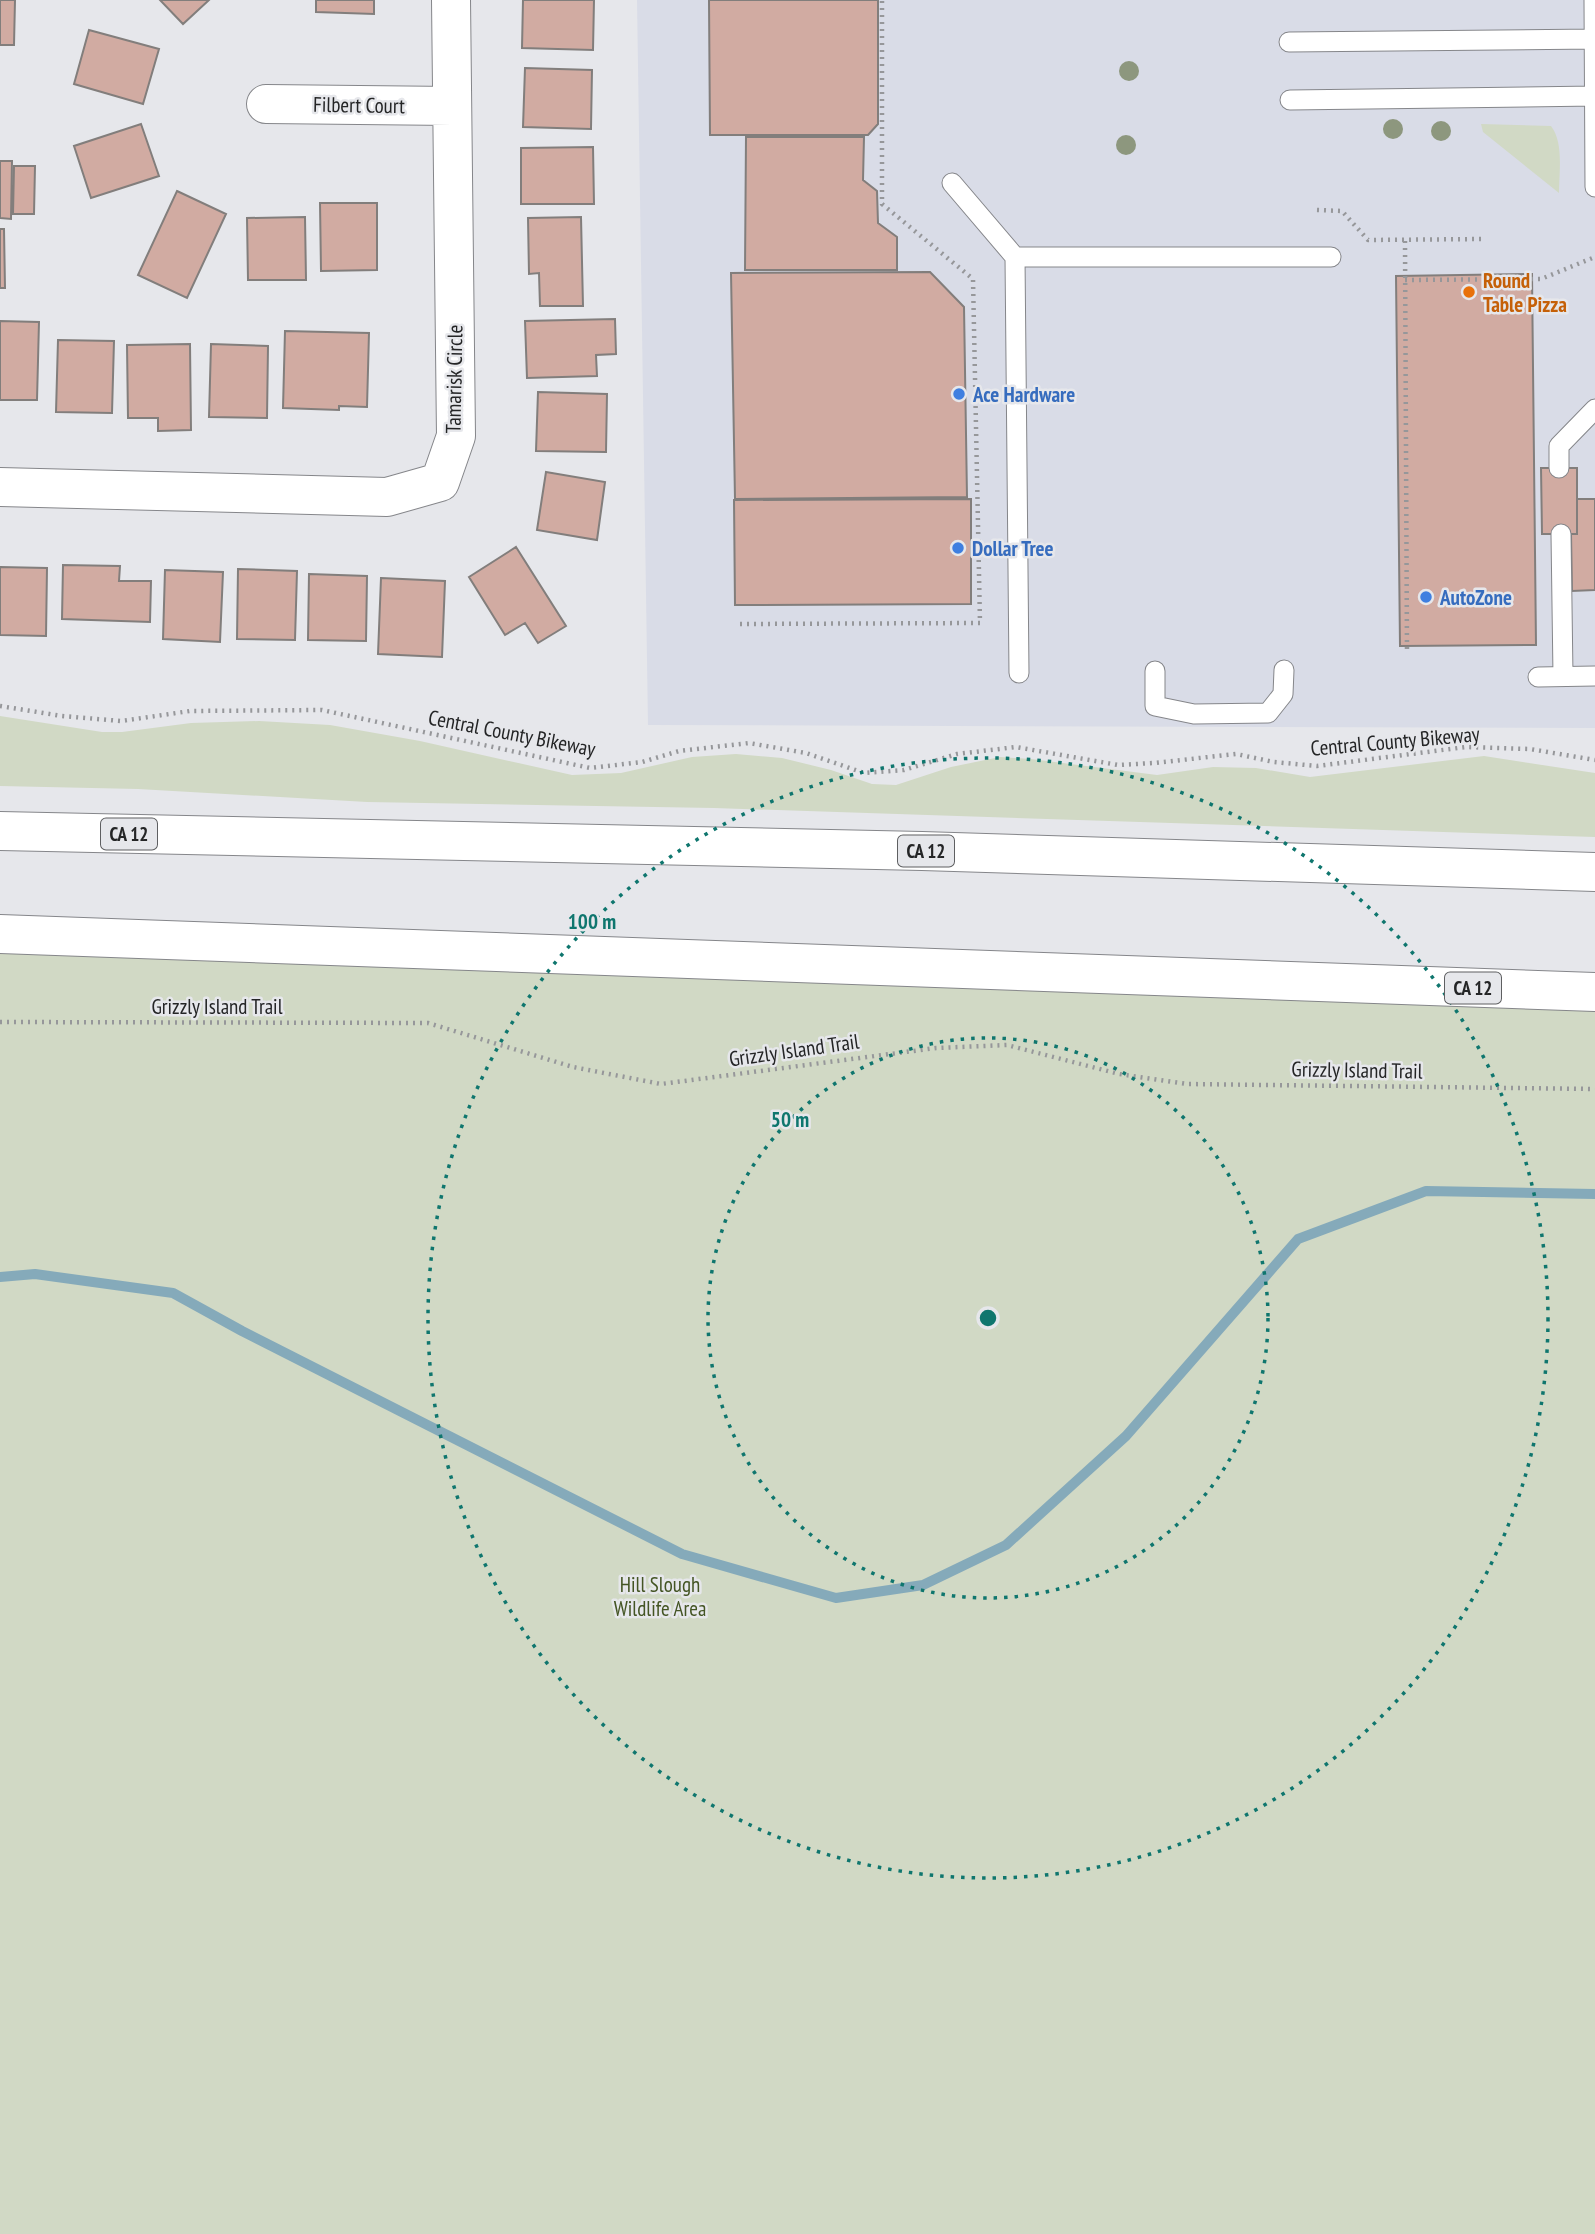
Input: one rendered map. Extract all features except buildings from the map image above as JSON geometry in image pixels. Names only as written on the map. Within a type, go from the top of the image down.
[{"type":"main road","name":"Tamarisk Circle","points":[[0,487],[387,497],[440,482],[456,436],[451,0]]},
{"type":"main road","name":"Filbert Court","points":[[266,104],[452,106]]},
{"type":"main road","name":"CA 12","points":[[0,831],[922,850],[1595,872]]},
{"type":"main road","name":"CA 12","points":[[0,934],[1595,992]]},
{"type":"lane","points":[[1594,0],[1595,187]]},
{"type":"lane","points":[[1289,42],[1594,39]]},
{"type":"lane","points":[[1290,100],[1594,96]]},
{"type":"lane","points":[[952,183],[1015,257],[1019,673]]},
{"type":"lane","points":[[1015,257],[1331,257]]},
{"type":"lane","points":[[1559,468],[1559,446],[1595,409]]},
{"type":"lane","points":[[1561,534],[1563,676]]},
{"type":"lane","points":[[1155,671],[1155,706],[1194,714],[1268,713],[1283,694],[1284,670]]},
{"type":"lane","points":[[1538,677],[1595,676]]},
{"type":"path","points":[[740,624],[979,623],[973,279],[883,204],[882,0]]},
{"type":"path","points":[[1317,210],[1342,211],[1368,240],[1486,239]]},
{"type":"path","points":[[1405,241],[1407,652]]},
{"type":"path","points":[[1405,280],[1541,279],[1595,257]]},
{"type":"path","name":"Central County Bikeway","points":[[0,706],[62,716],[121,721],[190,711],[322,710],[590,768],[642,762],[679,751],[749,743],[806,753],[864,773],[904,770],[957,754],[1016,747],[1118,765],[1154,764],[1236,754],[1274,762],[1317,766],[1465,747],[1530,749],[1595,760]]},
{"type":"path","name":"Grizzly Island Trail","points":[[0,1021],[428,1023],[573,1067],[661,1084],[936,1048],[1007,1045],[1119,1074],[1188,1084],[1595,1089]]},
{"type":"shaded area","points":[[637,0],[1595,0],[1595,728],[648,725]]},
{"type":"green space","points":[[1481,124],[1551,126],[1559,149],[1559,193],[1483,132]]},
{"type":"green space","points":[[0,716],[102,732],[191,723],[259,721],[330,725],[420,741],[572,775],[621,773],[692,757],[736,754],[782,758],[872,784],[896,785],[951,767],[1000,757],[1157,775],[1213,767],[1256,768],[1310,777],[1484,756],[1595,773],[1595,837],[714,808],[367,802],[138,789],[0,786]]},
{"type":"green space","name":"Hill Slough Wildlife Area","points":[[0,934],[1595,992],[1595,2234],[0,2234]]},
{"type":"waterway","points":[[0,1277],[35,1274],[173,1293],[242,1331],[682,1554],[836,1598],[923,1585],[1006,1545],[1126,1436],[1298,1239],[1426,1191],[1595,1194]]},
{"type":"place","name":"Round Table Pizza","points":[[1469,292]]},
{"type":"place","name":"Ace Hardware","points":[[959,394]]},
{"type":"place","name":"Dollar Tree","points":[[958,548]]},
{"type":"place","name":"AutoZone","points":[[1426,597]]}]
